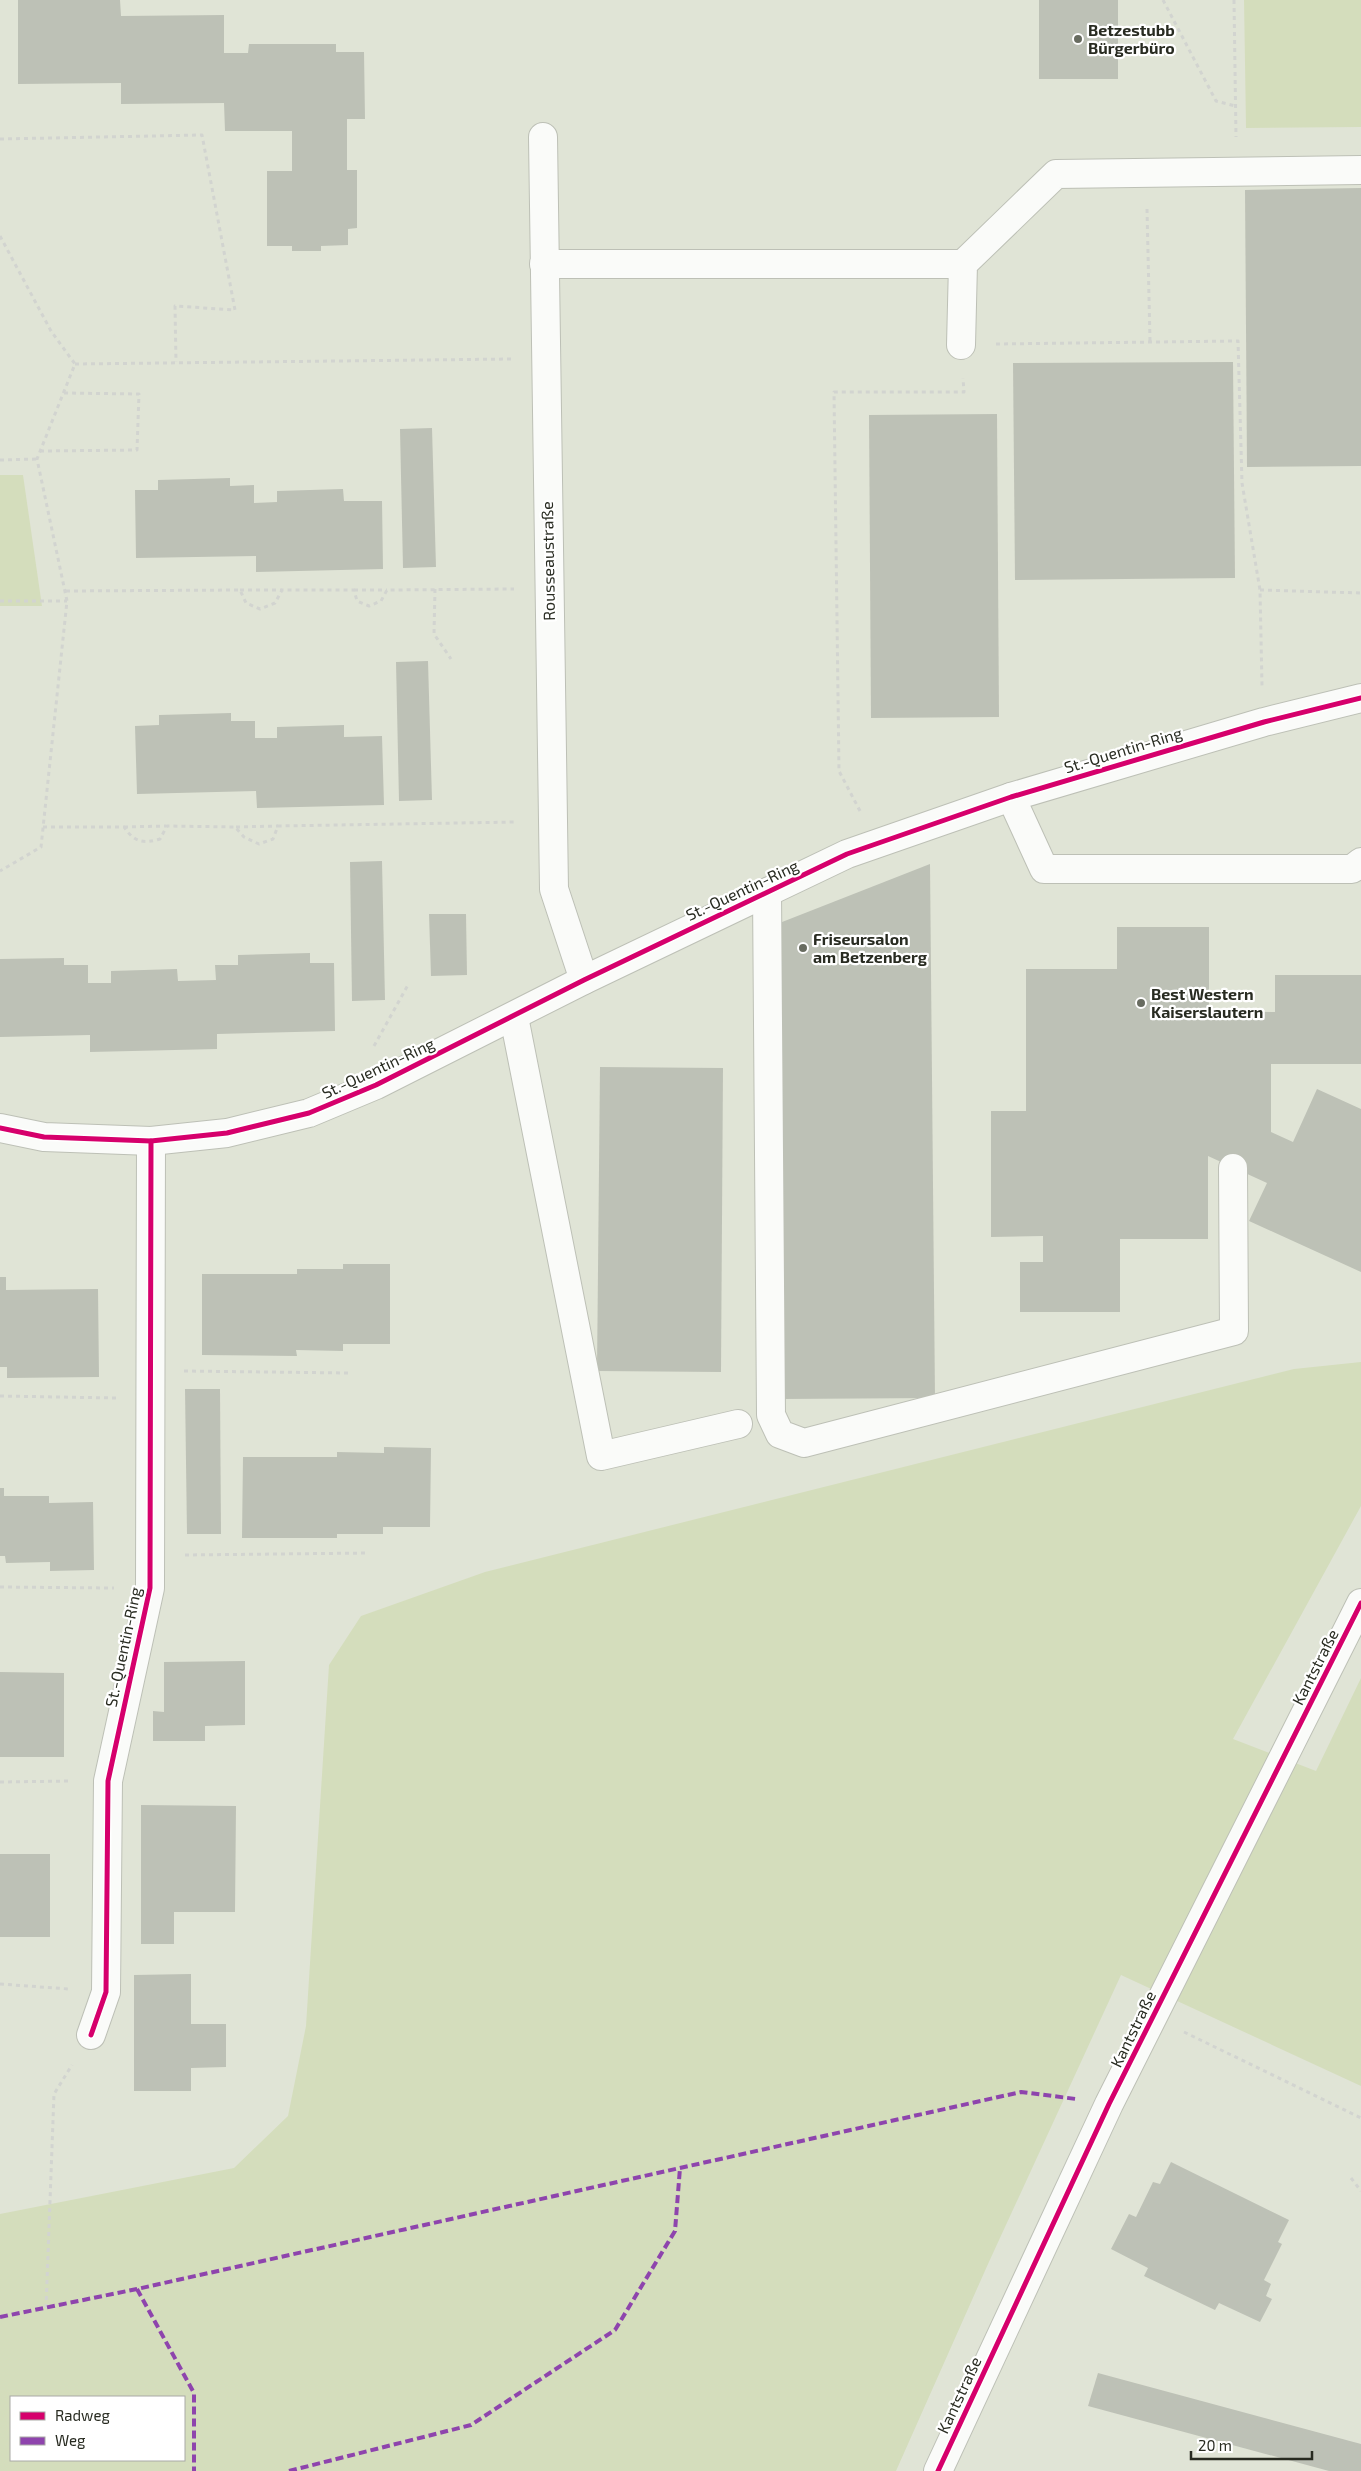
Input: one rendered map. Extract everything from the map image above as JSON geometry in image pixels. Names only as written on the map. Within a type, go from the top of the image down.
[{"type":"street","name":"Rousseaustraße","points":[[542,137],[554,889],[584,980]]},
{"type":"street","points":[[961,345],[964,264],[1056,174],[1361,170]]},
{"type":"street","points":[[544,264],[964,264]]},
{"type":"street","name":"St.-Quentin-Ring","points":[[0,1128],[44,1137],[150,1141],[227,1133],[309,1113],[376,1085],[584,980],[847,854],[1011,797],[1264,722],[1361,698]]},
{"type":"street","points":[[1011,797],[1044,868],[1352,868],[1361,862]]},
{"type":"street","points":[[767,892],[771,1415],[780,1434],[804,1442],[1234,1331],[1233,1168]]},
{"type":"street","points":[[514,1017],[601,1456],[738,1424]]},
{"type":"street","name":"St.-Quentin-Ring","points":[[91,2035],[106,1992],[108,1781],[150,1588],[150,1141]]},
{"type":"street","name":"Kantstraße","points":[[938,2471],[1114,2096],[1361,1603]]},
{"type":"path","points":[[1164,0],[1216,101],[1235,106],[1234,0]]},
{"type":"path","points":[[0,139],[202,134],[235,310],[175,306],[176,362]]},
{"type":"path","points":[[1146,173],[1150,341]]},
{"type":"path","points":[[0,236],[51,331],[75,364]]},
{"type":"path","points":[[864,818],[839,771],[834,392],[964,392],[961,345],[1238,341],[1242,483],[1260,590],[1262,692]]},
{"type":"path","points":[[75,364],[512,359]]},
{"type":"path","points":[[0,871],[41,847],[67,601],[37,459],[75,364]]},
{"type":"path","points":[[40,451],[137,450],[139,394],[63,394]]},
{"type":"path","points":[[0,460],[37,459]]},
{"type":"path","points":[[435,589],[434,634],[451,659]]},
{"type":"path","points":[[65,591],[524,589]]},
{"type":"path","points":[[240,590],[246,603],[260,610],[275,603],[282,590]]},
{"type":"path","points":[[354,590],[357,601],[369,606],[381,601],[387,590]]},
{"type":"path","points":[[1260,590],[1361,593]]},
{"type":"path","points":[[0,601],[67,601]]},
{"type":"path","points":[[43,827],[235,827],[518,822]]},
{"type":"path","points":[[124,827],[131,837],[147,843],[160,839],[167,826]]},
{"type":"path","points":[[235,827],[244,837],[259,844],[272,840],[278,826]]},
{"type":"path","points":[[372,1049],[408,985]]},
{"type":"path","points":[[149,1371],[349,1374]]},
{"type":"path","points":[[0,1396],[106,1398]]},
{"type":"path","points":[[149,1555],[369,1553]]},
{"type":"path","points":[[0,1587],[80,1588]]},
{"type":"path","points":[[0,1782],[62,1781]]},
{"type":"path","points":[[0,1984],[106,1992]]},
{"type":"path","points":[[1182,2031],[1361,2118]]},
{"type":"path","points":[[46,2308],[54,2094]]},
{"type":"path","points":[[1351,2178],[1361,2191]]},
{"type":"green space","points":[[1244,0],[1361,0],[1361,127],[1246,128]]},
{"type":"green space","points":[[0,475],[23,475],[42,606],[0,606]]},
{"type":"green space","points":[[1361,1362],[1361,1506],[1233,1739],[1316,1771],[1361,1678],[1361,2086],[1121,1975],[988,2264],[896,2471],[0,2471],[0,2214],[234,2168],[288,2116],[306,2026],[329,1665],[361,1616],[485,1572],[1294,1369]]},
{"type":"building","points":[[18,0],[120,0],[121,16],[224,15],[224,53],[248,53],[249,44],[336,44],[336,52],[364,52],[365,119],[347,119],[347,170],[357,170],[357,228],[348,229],[348,245],[321,246],[321,251],[292,251],[292,246],[267,246],[267,171],[292,171],[292,131],[225,131],[224,103],[121,104],[121,83],[18,84]]},
{"type":"building","name":"Betzestubb Bürgerbüro","points":[[1039,0],[1118,0],[1118,79],[1039,79]]},
{"type":"building","points":[[1361,188],[1361,466],[1247,467],[1245,190]]},
{"type":"building","points":[[1233,362],[1235,578],[1015,580],[1013,363]]},
{"type":"building","points":[[997,414],[999,717],[871,718],[869,415]]},
{"type":"building","points":[[432,428],[436,567],[403,568],[400,429]]},
{"type":"building","points":[[230,478],[230,486],[254,485],[254,503],[277,502],[277,491],[343,489],[344,501],[382,501],[383,569],[256,572],[256,556],[136,558],[135,490],[158,490],[158,480]]},
{"type":"building","points":[[428,661],[432,800],[399,801],[396,662]]},
{"type":"building","points":[[231,713],[231,721],[255,721],[255,738],[277,738],[277,727],[344,725],[344,737],[382,736],[384,805],[257,808],[256,791],[137,794],[135,726],[159,725],[159,715]]},
{"type":"building","points":[[382,861],[385,1000],[352,1001],[350,862]]},
{"type":"building","points":[[930,864],[935,1398],[781,1399],[777,924]]},
{"type":"building","points":[[429,914],[466,914],[467,975],[431,976]]},
{"type":"building","points":[[1117,927],[1209,927],[1209,1011],[1275,1012],[1275,975],[1361,975],[1361,1064],[1271,1064],[1271,1132],[1293,1142],[1317,1089],[1361,1109],[1361,1272],[1249,1221],[1267,1183],[1208,1156],[1208,1239],[1120,1239],[1120,1312],[1020,1312],[1020,1262],[1043,1262],[1043,1236],[991,1237],[991,1111],[1026,1111],[1026,969],[1117,969]]},
{"type":"building","points":[[310,953],[310,963],[334,963],[335,1031],[217,1034],[217,1049],[90,1052],[90,1035],[0,1037],[0,959],[64,958],[64,965],[88,965],[88,983],[111,983],[111,971],[177,969],[178,981],[216,980],[215,965],[238,965],[238,955]]},
{"type":"building","points":[[600,1067],[723,1068],[721,1372],[597,1371]]},
{"type":"building","points":[[343,1264],[390,1264],[390,1344],[343,1344],[343,1351],[296,1350],[297,1356],[202,1355],[202,1274],[297,1274],[297,1269],[343,1269]]},
{"type":"building","points":[[0,1277],[6,1277],[6,1290],[98,1289],[99,1377],[7,1378],[7,1367],[0,1367]]},
{"type":"building","points":[[185,1389],[220,1389],[221,1534],[187,1534]]},
{"type":"building","points":[[384,1447],[431,1448],[430,1527],[383,1527],[383,1534],[337,1534],[337,1538],[242,1538],[243,1457],[337,1457],[337,1452],[384,1453]]},
{"type":"building","points":[[0,1488],[4,1488],[4,1496],[49,1496],[49,1503],[93,1502],[94,1570],[50,1571],[50,1562],[6,1563],[5,1556],[0,1556]]},
{"type":"building","points":[[245,1661],[245,1725],[205,1726],[205,1741],[153,1741],[153,1711],[164,1712],[164,1662]]},
{"type":"building","points":[[0,1672],[64,1673],[64,1757],[0,1757]]},
{"type":"building","points":[[141,1805],[236,1806],[235,1912],[174,1912],[174,1944],[141,1944]]},
{"type":"building","points":[[0,1854],[50,1854],[50,1937],[0,1937]]},
{"type":"building","points":[[191,1974],[191,2024],[226,2024],[226,2067],[191,2068],[191,2091],[134,2091],[134,1975]]},
{"type":"building","points":[[1171,2162],[1289,2220],[1278,2242],[1282,2244],[1264,2280],[1271,2284],[1266,2296],[1272,2299],[1260,2322],[1219,2303],[1215,2310],[1144,2276],[1148,2268],[1111,2249],[1129,2214],[1136,2217],[1153,2182],[1160,2184]]},
{"type":"building","points":[[1098,2373],[1361,2444],[1361,2471],[1329,2471],[1088,2406]]},
{"type":"marked path","points":[[0,2317],[137,2289],[1021,2092],[1076,2099]]},
{"type":"marked path","points":[[289,2471],[471,2425],[615,2330],[675,2231],[680,2168]]},
{"type":"marked path","points":[[137,2289],[194,2393],[194,2471]]},
{"type":"cycle path","points":[[0,1128],[44,1137],[151,1141],[227,1133],[309,1113],[376,1085],[584,980],[847,854],[1011,797],[1264,722],[1361,698]]},
{"type":"cycle path","points":[[91,2035],[106,1992],[108,1781],[150,1588],[151,1141]]},
{"type":"cycle path","points":[[938,2471],[1109,2104],[1361,1603]]},
{"type":"place","name":"Betzestubb Bürgerbüro","points":[[1078,39]]},
{"type":"place","name":"Friseursalon am Betzenberg","points":[[803,948]]},
{"type":"place","name":"Best Western Kaiserslautern","points":[[1141,1003]]}]
